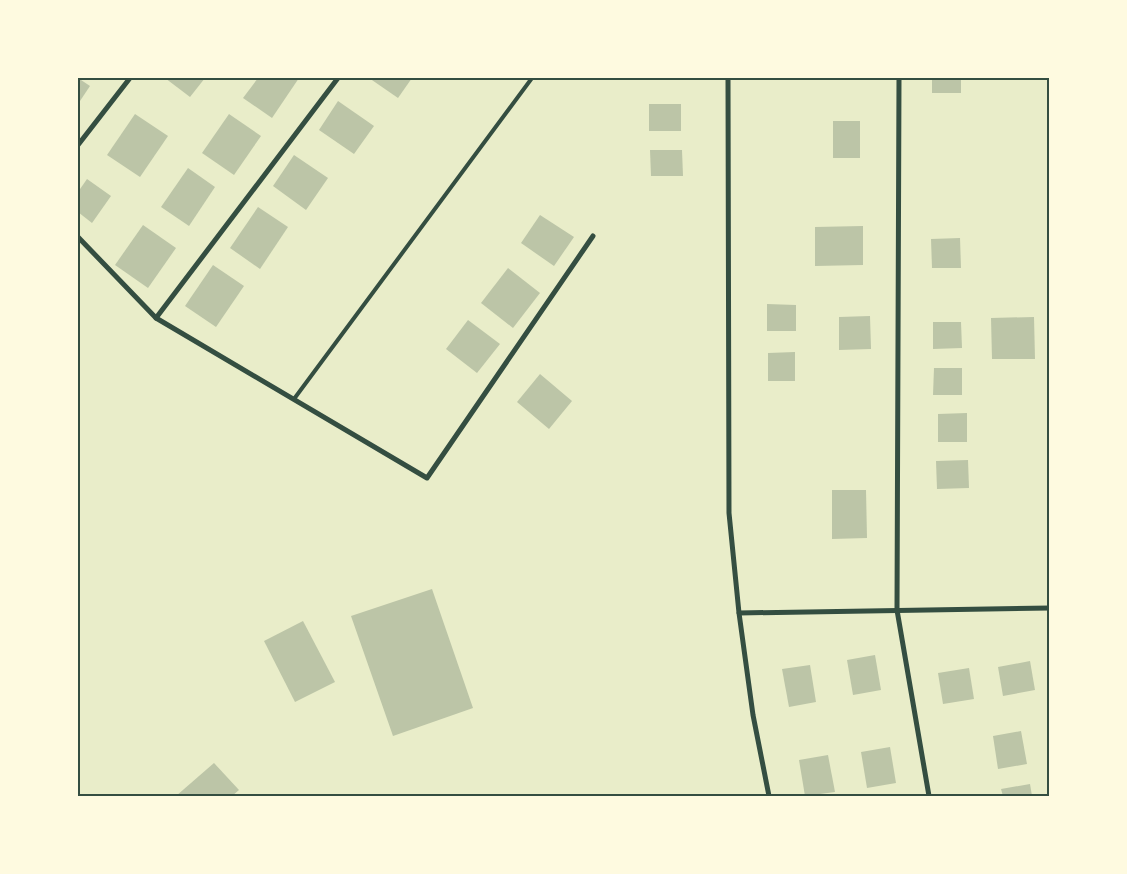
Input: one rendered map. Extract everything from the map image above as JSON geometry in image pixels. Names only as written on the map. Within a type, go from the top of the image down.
[{"type":"street","points":[[78,145],[130,78]]},
{"type":"street","points":[[156,318],[338,78]]},
{"type":"street","points":[[728,78],[729,513],[739,613],[753,715],[768,796]]},
{"type":"street","points":[[899,78],[898,610],[929,796]]},
{"type":"street","points":[[78,237],[156,318],[427,478],[593,236]]},
{"type":"street","points":[[739,613],[1050,608]]},
{"type":"lane","points":[[294,399],[532,78]]},
{"type":"building","points":[[78,78],[90,86],[78,104]]},
{"type":"building","points":[[165,78],[205,78],[190,97]]},
{"type":"building","points":[[258,78],[299,78],[272,118],[243,98]]},
{"type":"building","points":[[369,78],[412,78],[398,98]]},
{"type":"building","points":[[932,78],[961,78],[961,93],[932,93]]},
{"type":"building","points":[[338,101],[374,126],[354,154],[319,130]]},
{"type":"building","points":[[649,104],[681,104],[681,131],[649,131]]},
{"type":"building","points":[[135,114],[168,136],[140,177],[107,155]]},
{"type":"building","points":[[229,114],[261,136],[234,175],[202,153]]},
{"type":"building","points":[[833,121],[860,121],[860,158],[833,158]]},
{"type":"building","points":[[650,150],[682,150],[683,176],[651,176]]},
{"type":"building","points":[[294,155],[328,178],[306,210],[273,186]]},
{"type":"building","points":[[188,168],[215,187],[189,226],[161,207]]},
{"type":"building","points":[[87,179],[111,196],[92,223],[78,212],[78,192]]},
{"type":"building","points":[[258,207],[288,227],[260,269],[230,248]]},
{"type":"building","points":[[540,215],[574,237],[554,266],[521,243]]},
{"type":"building","points":[[143,225],[176,248],[148,288],[115,265]]},
{"type":"building","points":[[863,226],[863,265],[815,266],[815,227]]},
{"type":"building","points":[[960,238],[961,268],[932,268],[931,239]]},
{"type":"building","points":[[213,265],[244,286],[216,327],[185,306]]},
{"type":"building","points":[[508,268],[540,293],[513,328],[481,303]]},
{"type":"building","points":[[767,304],[796,305],[796,331],[767,331]]},
{"type":"building","points":[[870,316],[871,349],[839,350],[839,317]]},
{"type":"building","points":[[1034,317],[1035,359],[992,359],[991,318]]},
{"type":"building","points":[[468,320],[500,344],[477,373],[446,349]]},
{"type":"building","points":[[933,322],[961,322],[962,348],[933,349]]},
{"type":"building","points":[[795,352],[795,381],[768,381],[768,353]]},
{"type":"building","points":[[934,368],[962,368],[962,395],[933,395]]},
{"type":"building","points":[[540,374],[572,401],[549,429],[517,402]]},
{"type":"building","points":[[967,413],[967,442],[938,442],[938,414]]},
{"type":"building","points":[[968,460],[969,488],[937,489],[936,461]]},
{"type":"building","points":[[832,490],[866,490],[867,538],[832,539]]},
{"type":"building","points":[[432,589],[473,708],[393,736],[351,616]]},
{"type":"building","points":[[303,621],[335,682],[295,702],[264,641]]},
{"type":"building","points":[[875,655],[881,690],[853,695],[847,660]]},
{"type":"building","points":[[1030,661],[1035,690],[1003,696],[998,667]]},
{"type":"building","points":[[810,665],[816,702],[789,707],[782,669]]},
{"type":"building","points":[[969,668],[974,699],[943,704],[938,673]]},
{"type":"building","points":[[1021,731],[1027,764],[998,769],[993,736]]},
{"type":"building","points":[[890,747],[896,783],[867,788],[861,752]]},
{"type":"building","points":[[828,755],[835,792],[805,796],[799,760]]},
{"type":"building","points":[[214,763],[239,790],[232,796],[176,796]]},
{"type":"building","points":[[1030,784],[1032,796],[1003,796],[1001,789]]}]
